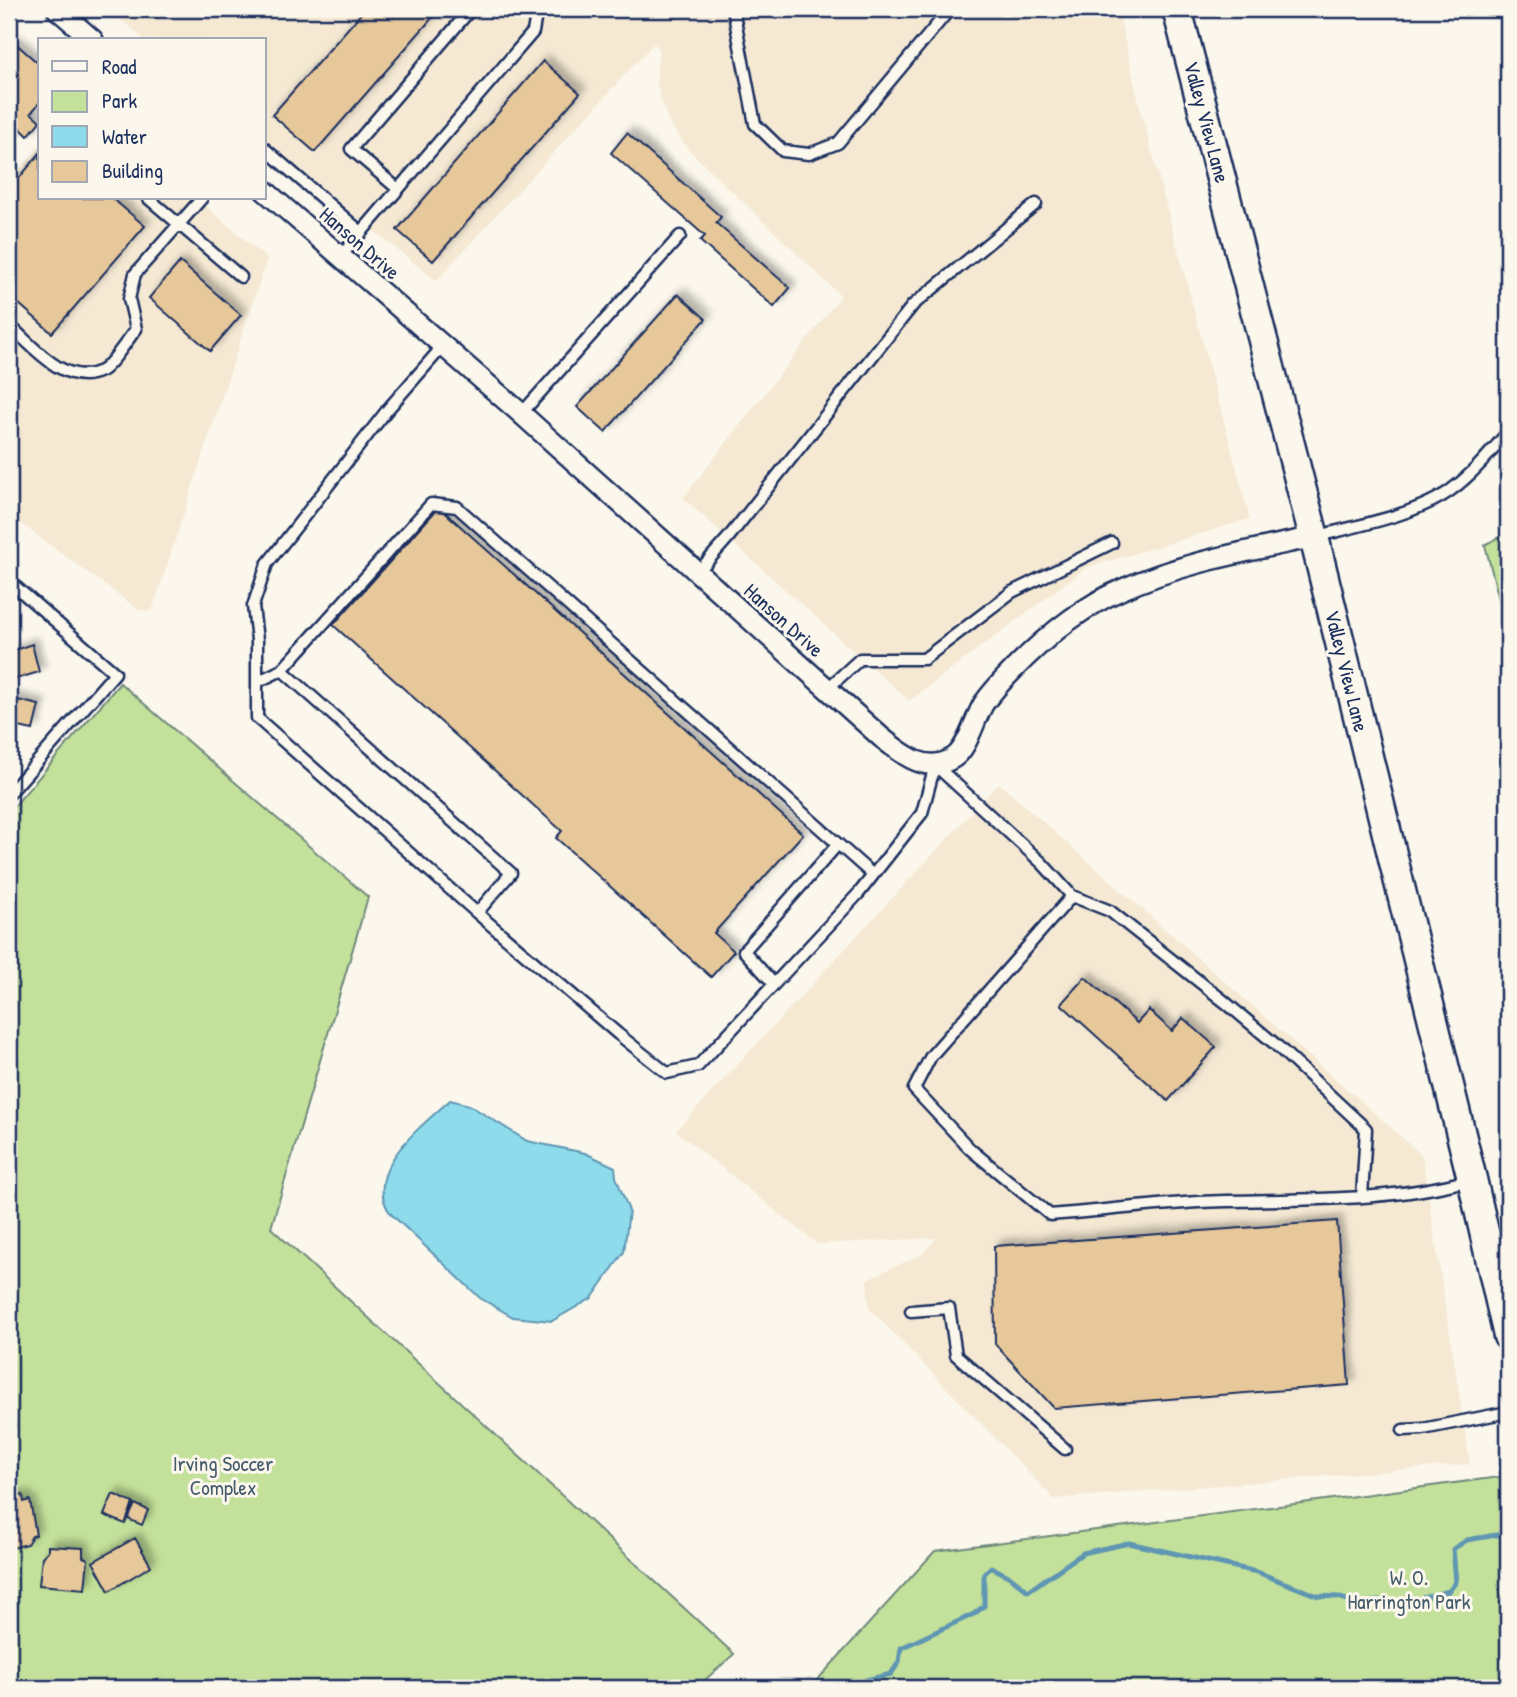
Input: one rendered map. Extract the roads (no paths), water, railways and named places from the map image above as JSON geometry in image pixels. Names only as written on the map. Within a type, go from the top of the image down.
[{"type":"main road","name":"Valley View Lane","points":[[1177,9],[1314,537],[1508,1336]]},
{"type":"street","points":[[57,9],[91,38]]},
{"type":"street","name":"Hanson Drive","points":[[266,192],[521,414],[882,738],[911,760],[935,765]]},
{"type":"street","points":[[935,765],[955,758],[984,703],[1045,638],[1121,589],[1211,560],[1314,537]]},
{"type":"lane","points":[[398,189],[351,149],[471,9]]},
{"type":"lane","points":[[341,256],[533,32],[537,9]]},
{"type":"lane","points":[[733,9],[755,124],[783,151],[809,155],[838,143],[950,9]]},
{"type":"lane","points":[[266,150],[361,232]]},
{"type":"lane","points":[[150,200],[241,278]]},
{"type":"lane","points":[[9,325],[62,371],[83,375],[103,370],[136,329],[129,299],[135,274],[200,200]]},
{"type":"lane","points":[[697,573],[729,538],[913,305],[1036,204]]},
{"type":"lane","points":[[521,414],[680,236]]},
{"type":"lane","points":[[443,346],[388,410],[267,564],[253,606],[257,640],[257,718],[477,913],[667,1073],[698,1066],[873,875],[922,813],[935,765],[1042,863],[1072,896],[1110,911],[1225,1002],[1275,1044],[1366,1129],[1362,1198]]},
{"type":"lane","points":[[1314,537],[1387,517],[1449,492],[1475,470],[1508,432]]},
{"type":"lane","points":[[257,682],[282,670],[431,504],[457,507],[873,875]]},
{"type":"lane","points":[[827,689],[860,659],[923,659],[1012,592],[1112,543]]},
{"type":"lane","points":[[9,581],[115,673],[9,794]]},
{"type":"lane","points":[[282,670],[511,873],[477,913]]},
{"type":"lane","points":[[774,984],[744,951],[838,844]]},
{"type":"lane","points":[[1072,896],[931,1056],[914,1089],[970,1149],[1050,1215],[1196,1202],[1362,1198],[1433,1190],[1472,1179]]},
{"type":"lane","points":[[911,1311],[949,1308],[956,1355],[1065,1449]]},
{"type":"lane","points":[[1403,1430],[1423,1429],[1508,1412]]},
{"type":"water","points":[[450,1100],[469,1105],[527,1141],[585,1153],[615,1167],[629,1211],[624,1252],[592,1298],[552,1321],[513,1317],[480,1298],[390,1213],[383,1197],[383,1181],[389,1165],[425,1122]]},
{"type":"waterway","points":[[858,1688],[866,1680],[891,1674],[899,1662],[901,1648],[974,1614],[984,1606],[984,1574],[991,1567],[1012,1578],[1028,1591],[1083,1553],[1129,1543],[1257,1572],[1318,1596],[1338,1597],[1359,1604],[1384,1600],[1399,1604],[1449,1591],[1456,1582],[1453,1549],[1467,1540],[1508,1533]]},
{"type":"park label","name":"Irving Soccer Complex","points":[[223,1475]]},
{"type":"park label","name":"W. O. Harrington Park","points":[[1409,1589]]}]
